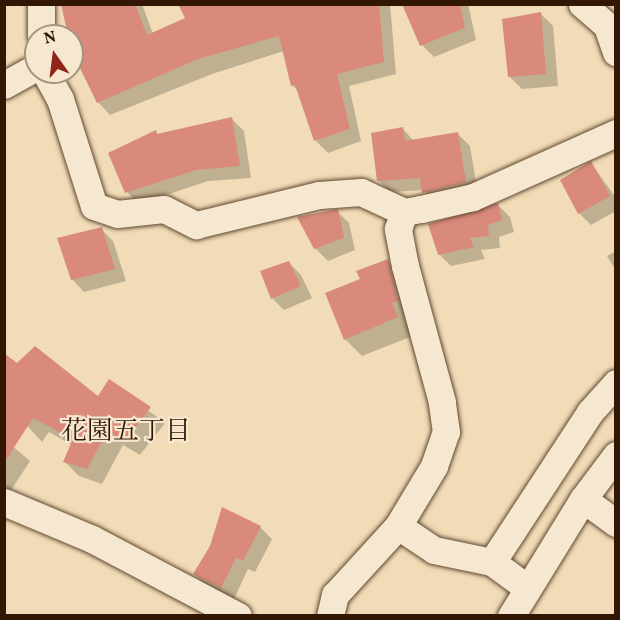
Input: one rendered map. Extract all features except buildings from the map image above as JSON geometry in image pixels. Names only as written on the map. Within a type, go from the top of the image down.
[{"type":"street","points":[[41,4],[41,24]]},
{"type":"street","points":[[582,4],[607,26],[615,48]]},
{"type":"street","points":[[4,85],[24,74]]},
{"type":"street","points":[[52,84],[60,99],[94,206],[117,214],[164,209],[196,225],[319,195],[361,192],[404,212],[473,197],[615,133]]},
{"type":"street","points":[[330,615],[335,595],[398,526],[434,466],[446,432],[442,402],[405,266],[398,229],[404,212]]},
{"type":"street","points":[[492,562],[590,412],[615,383]]},
{"type":"street","points":[[511,615],[526,587],[615,455]]},
{"type":"street","points":[[583,500],[615,523]]},
{"type":"street","points":[[4,502],[102,543],[238,615]]},
{"type":"street","points":[[398,526],[434,550],[492,562],[526,587]]},
{"type":"district","name":"花園五丁目","points":[[126,433]]}]
